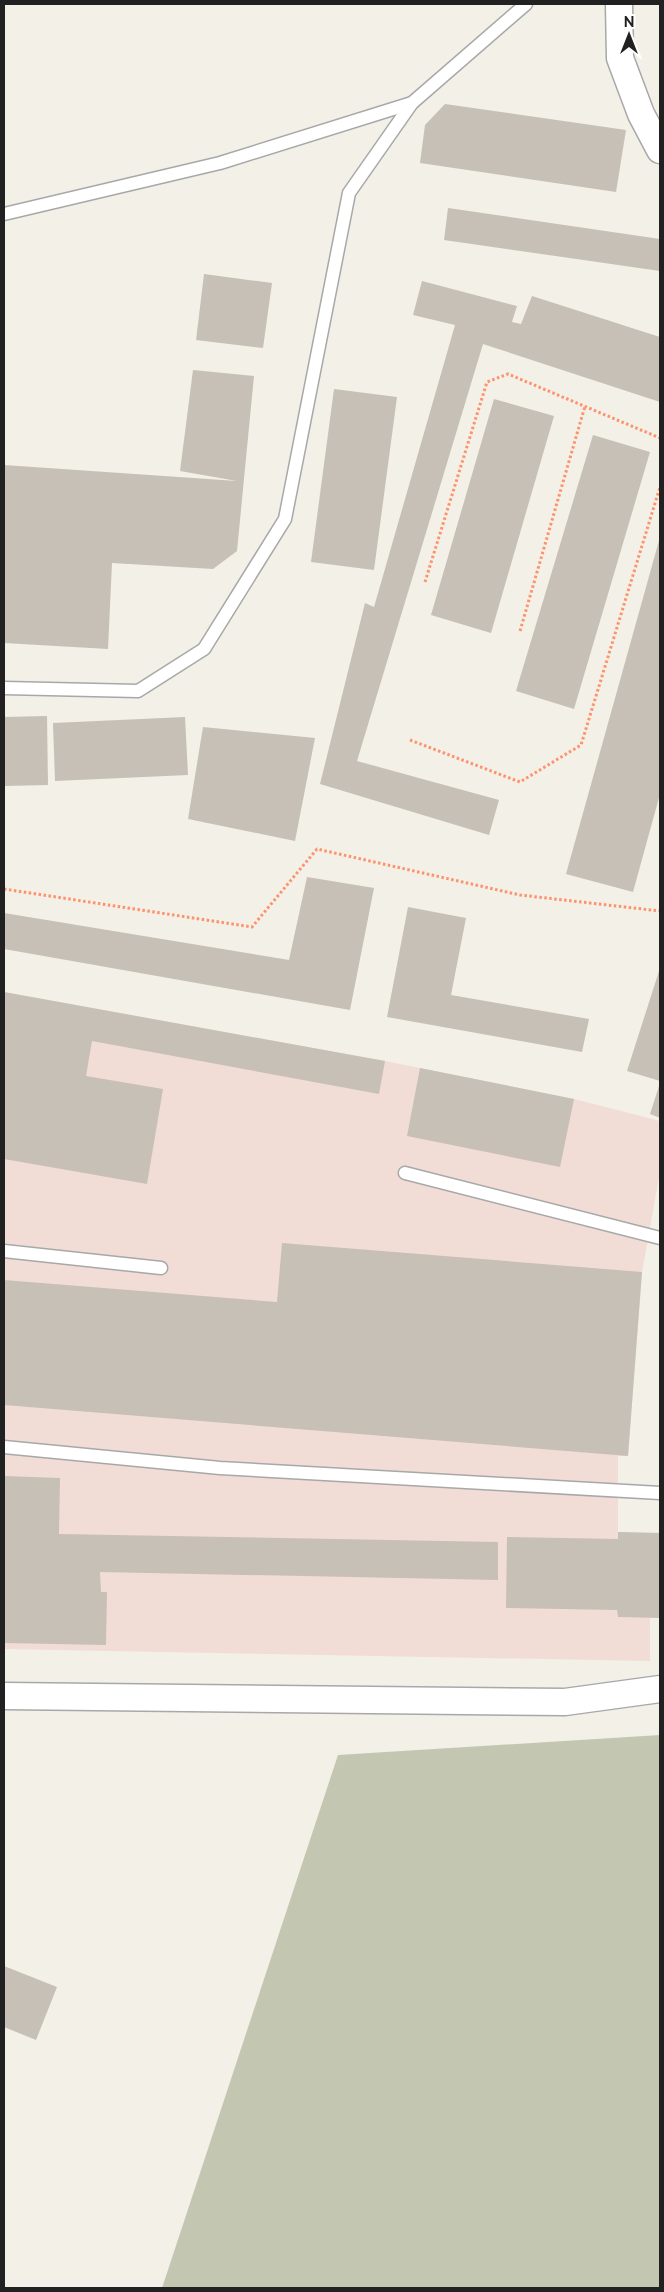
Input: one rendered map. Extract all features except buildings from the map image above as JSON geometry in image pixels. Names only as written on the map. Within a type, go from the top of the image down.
[{"type":"street","points":[[619,4],[620,58],[641,114],[660,150]]},
{"type":"street","points":[[4,1696],[565,1702],[660,1689]]},
{"type":"lane","points":[[4,688],[138,691],[204,648],[285,519],[349,192],[412,103],[526,4]]},
{"type":"lane","points":[[4,214],[220,163],[412,103]]},
{"type":"lane","points":[[405,1173],[660,1238]]},
{"type":"lane","points":[[4,1251],[161,1268]]},
{"type":"lane","points":[[4,1447],[220,1468],[660,1493]]},
{"type":"path","points":[[425,582],[487,382],[508,374],[660,438]]},
{"type":"path","points":[[520,631],[585,406]]},
{"type":"path","points":[[410,740],[520,782],[581,745],[660,487]]},
{"type":"path","points":[[4,889],[252,927],[316,849],[520,895],[660,911]]},
{"type":"shaded area","points":[[4,992],[385,1061],[574,1099],[660,1121],[660,1172],[642,1272],[628,1456],[618,1456],[618,1532],[660,1533],[660,1618],[650,1618],[650,1661],[4,1649]]},
{"type":"shaded area","points":[[660,1735],[660,2288],[162,2288],[338,1755]]}]
